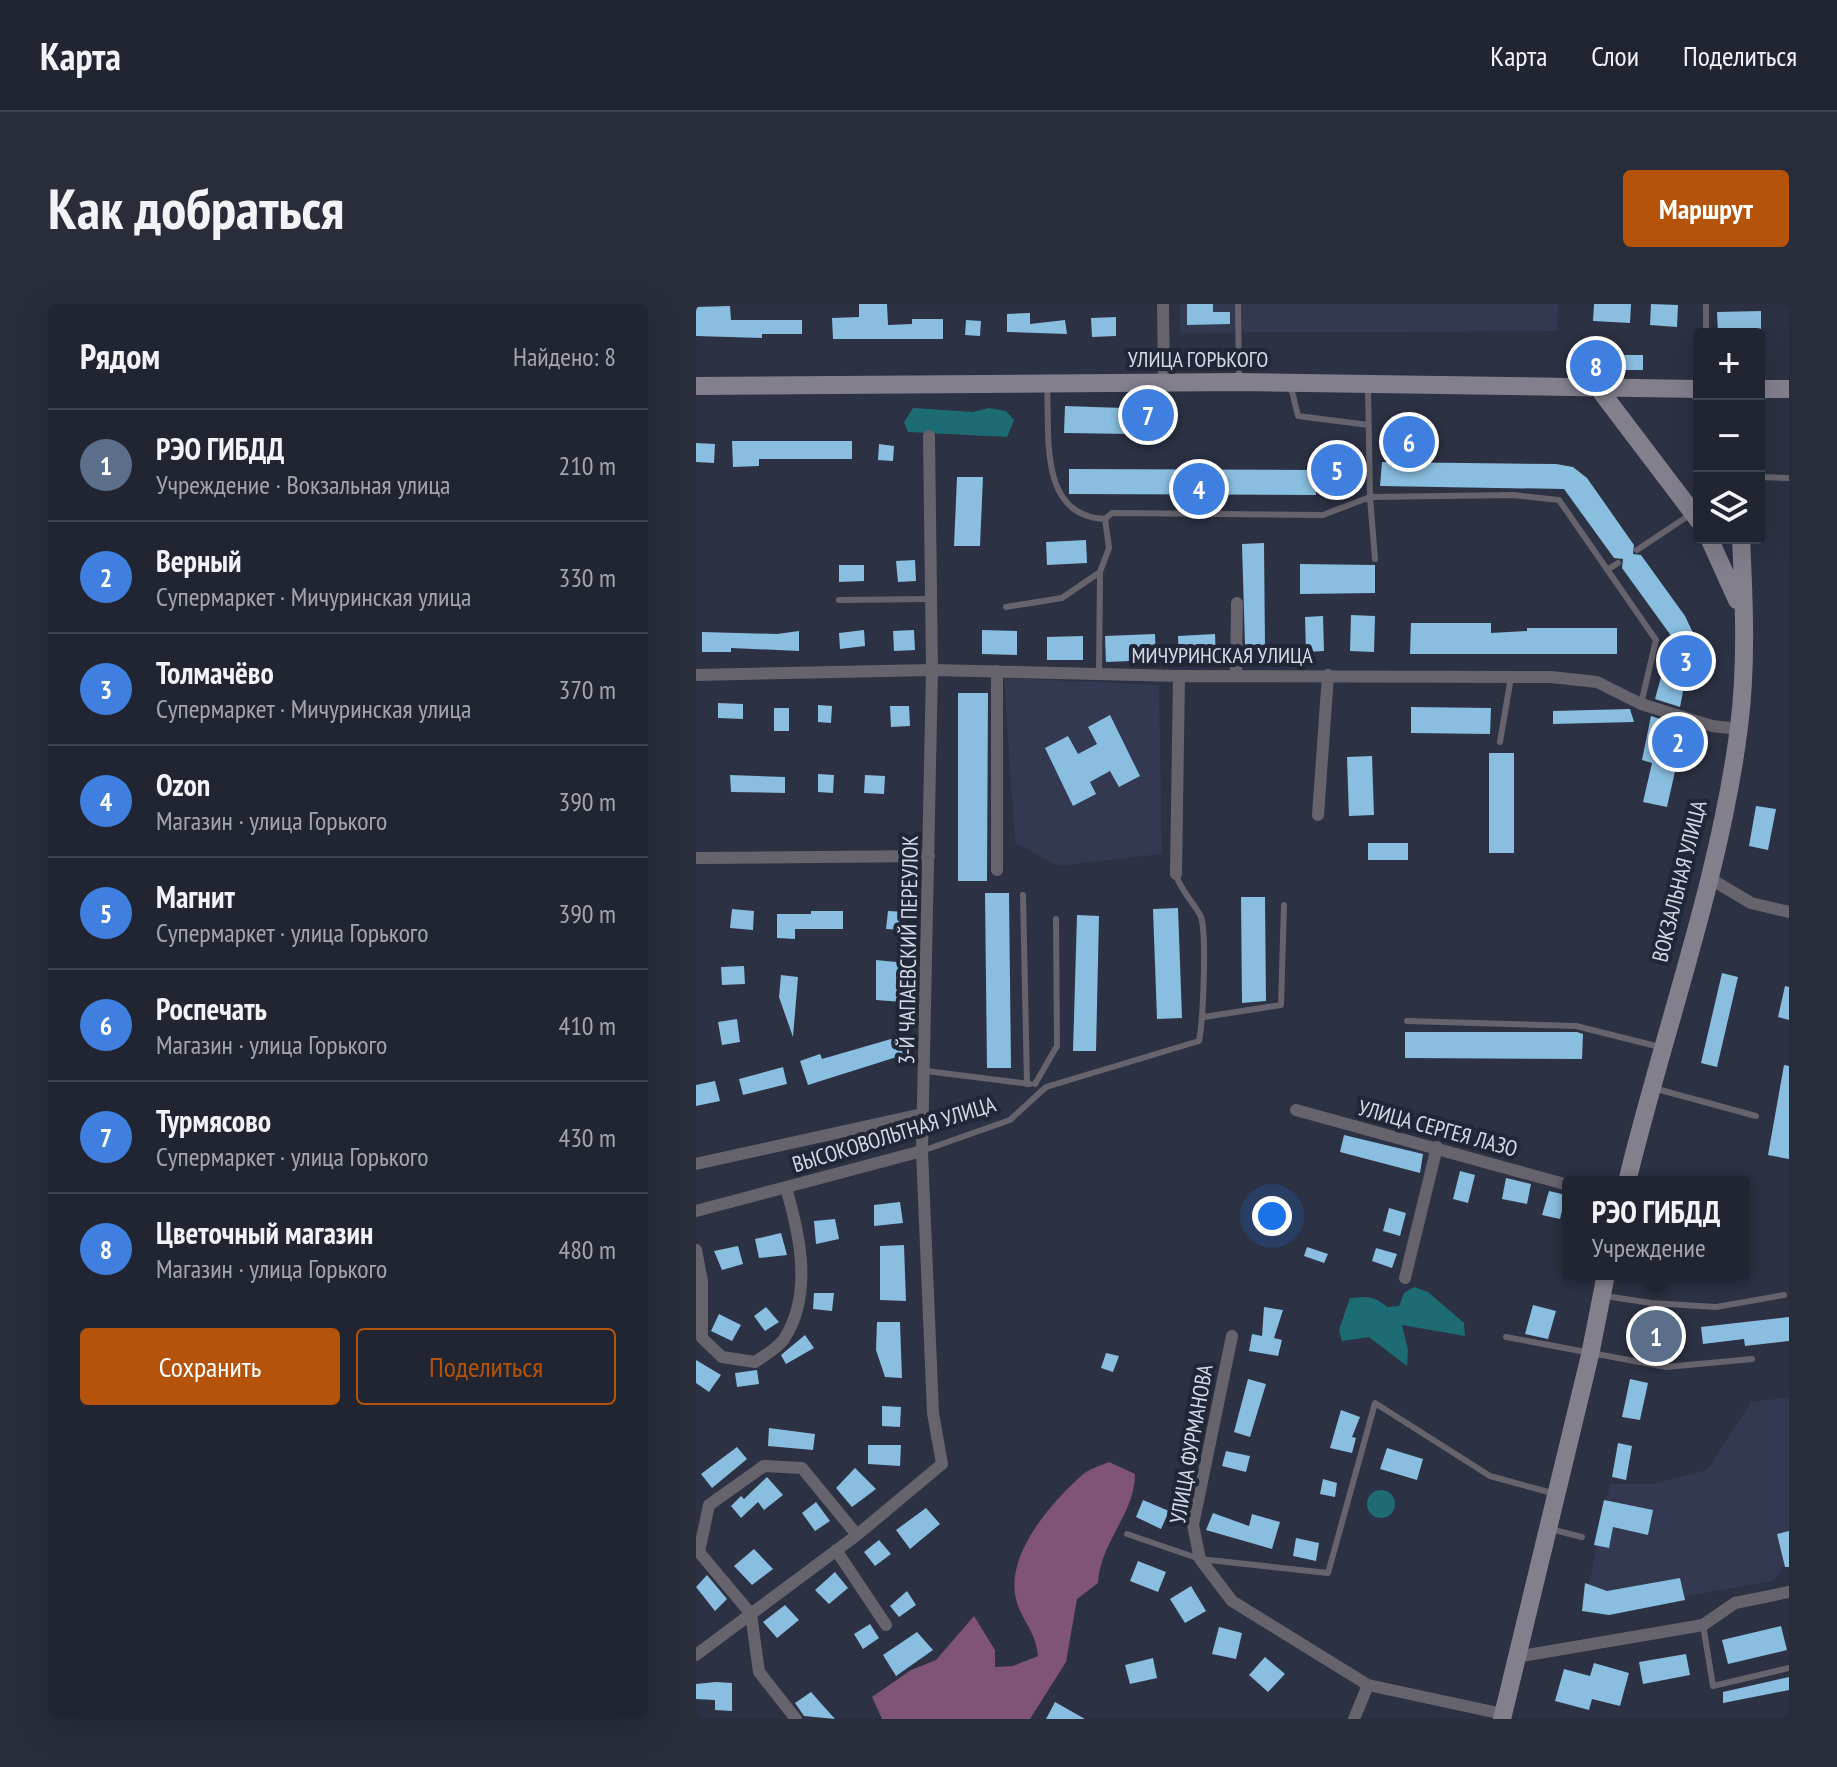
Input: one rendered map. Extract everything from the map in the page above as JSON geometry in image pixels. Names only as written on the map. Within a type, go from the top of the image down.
[{"type":"main road","name":"УЛИЦА ГОРЬКОГО","points":[[696,386],[1239,382],[1693,389]]},
{"type":"main road","points":[[1599,389],[1693,512]]},
{"type":"main road","points":[[1765,389],[1789,389]]},
{"type":"main road","points":[[1712,544],[1732,586],[1745,626]]},
{"type":"main road","name":"ВОКЗАЛЬНАЯ УЛИЦА","points":[[1628,1176],[1660,1047],[1709,878],[1739,729],[1745,626],[1741,544]]},
{"type":"main road","points":[[1503,1716],[1590,1355],[1605,1280]]},
{"type":"street","points":[[1163,304],[1164,382]]},
{"type":"street","name":"3-Й ЧАПАЕВСКИЙ ПЕРЕУЛОК","points":[[857,1535],[942,1464],[933,1413],[922,1151],[932,670],[929,436]]},
{"type":"street","points":[[1236,674],[1237,603]]},
{"type":"street","name":"МИЧУРИНСКАЯ УЛИЦА","points":[[696,675],[932,670],[1179,676],[1511,677],[1597,682],[1641,704],[1712,726],[1739,729]]},
{"type":"street","points":[[997,671],[997,870]]},
{"type":"street","points":[[1318,815],[1328,675]]},
{"type":"street","points":[[1176,874],[1179,676]]},
{"type":"street","points":[[696,858],[929,856]]},
{"type":"street","points":[[1709,878],[1751,903],[1789,912]]},
{"type":"street","name":"УЛИЦА СЕРГЕЯ ЛАЗО","points":[[1296,1110],[1562,1183]]},
{"type":"street","name":"ВЫСОКОВОЛЬТНАЯ УЛИЦА","points":[[696,1164],[922,1114]]},
{"type":"street","points":[[1405,1278],[1437,1147]]},
{"type":"street","name":"ВЫСОКОВОЛЬТНАЯ УЛИЦА","points":[[696,1211],[922,1151]]},
{"type":"street","points":[[696,1250],[702,1281],[702,1338],[722,1357],[755,1362],[783,1342],[800,1309],[800,1234],[786,1188]]},
{"type":"street","name":"УЛИЦА ФУРМАНОВА","points":[[1200,1559],[1193,1525],[1232,1336]]},
{"type":"street","points":[[696,1655],[751,1614],[836,1550],[857,1535],[802,1468],[764,1466],[709,1505],[699,1552],[751,1614],[759,1672],[796,1719]]},
{"type":"street","points":[[836,1550],[886,1625]]},
{"type":"street","points":[[1200,1559],[1232,1601],[1368,1685],[1503,1716]]},
{"type":"street","points":[[1516,1657],[1703,1625],[1735,1603],[1789,1592]]},
{"type":"street","points":[[1354,1719],[1368,1685]]},
{"type":"lane","points":[[1238,304],[1239,382]]},
{"type":"lane","points":[[1706,304],[1706,328]]},
{"type":"lane","points":[[1047,383],[1053,486],[1080,515],[1105,519],[1112,513],[1323,515],[1370,497],[1513,495],[1559,500],[1656,640],[1641,704]]},
{"type":"lane","points":[[1290,384],[1298,416],[1369,425]]},
{"type":"lane","points":[[1368,386],[1370,497],[1375,559]]},
{"type":"lane","points":[[1765,477],[1789,478]]},
{"type":"lane","points":[[1099,673],[1100,572],[1109,548],[1105,519]]},
{"type":"lane","points":[[1637,550],[1693,519]]},
{"type":"lane","points":[[1607,570],[1618,563]]},
{"type":"lane","points":[[1006,607],[1062,598],[1100,572]]},
{"type":"lane","points":[[839,600],[930,599]]},
{"type":"lane","points":[[1500,742],[1511,677]]},
{"type":"lane","points":[[1176,874],[1182,893],[1201,917],[1204,1017],[1281,1005],[1284,905]]},
{"type":"lane","points":[[1023,895],[1031,1084]]},
{"type":"lane","points":[[1031,1084],[1057,1046],[1056,919]]},
{"type":"lane","name":"ВЫСОКОВОЛЬТНАЯ УЛИЦА","points":[[922,1151],[1010,1120],[1046,1087],[1199,1041],[1204,1017]]},
{"type":"lane","points":[[1407,1021],[1576,1026],[1660,1047]]},
{"type":"lane","points":[[926,1071],[1046,1087]]},
{"type":"lane","points":[[1650,1087],[1756,1116]]},
{"type":"lane","points":[[1602,1295],[1651,1303],[1716,1307],[1784,1295]]},
{"type":"lane","points":[[1506,1337],[1666,1367],[1752,1359]]},
{"type":"lane","points":[[1127,1534],[1200,1559],[1328,1573],[1375,1403],[1490,1476],[1556,1494]]},
{"type":"lane","points":[[1548,1529],[1582,1537]]},
{"type":"lane","points":[[1703,1625],[1713,1686],[1789,1668]]},
{"type":"shaded area","points":[[1180,304],[1558,304],[1557,331],[1180,333]]},
{"type":"shaded area","points":[[913,408],[973,412],[989,408],[1006,411],[1014,420],[1007,437],[908,432],[904,422]]},
{"type":"shaded area","points":[[1004,678],[1159,685],[1162,854],[1058,866],[1015,843]]},
{"type":"shaded area","points":[[1414,1287],[1428,1292],[1464,1323],[1465,1336],[1402,1325],[1408,1350],[1407,1366],[1369,1337],[1342,1341],[1339,1330],[1350,1298],[1370,1298],[1387,1307],[1399,1306],[1404,1293]]},
{"type":"shaded area","points":[[1789,1397],[1789,1558],[1774,1581],[1620,1608],[1586,1598],[1610,1484],[1652,1484],[1707,1470],[1751,1402]]},
{"type":"shaded area","points":[[1109,1462],[1135,1474],[1130,1502],[1105,1554],[1098,1583],[1077,1599],[1066,1662],[1030,1719],[882,1719],[872,1697],[911,1670],[936,1660],[974,1616],[995,1650],[995,1667],[1013,1666],[1038,1656],[1016,1599],[1014,1582],[1017,1565],[1033,1531],[1057,1500],[1084,1474]]},
{"type":"shaded area","points":[[1381,1490],[1391,1494],[1395,1504],[1391,1514],[1381,1518],[1371,1514],[1367,1504],[1371,1494]]},
{"type":"building","points":[[859,304],[887,304],[888,325],[912,324],[912,319],[943,319],[943,339],[833,339],[832,318],[859,317]]},
{"type":"building","points":[[1187,304],[1213,304],[1213,312],[1230,312],[1230,324],[1187,325]]},
{"type":"building","points":[[1594,304],[1631,304],[1630,323],[1593,321]]},
{"type":"building","points":[[1651,304],[1678,305],[1677,327],[1650,325]]},
{"type":"building","points":[[730,306],[731,320],[802,320],[802,334],[762,334],[762,338],[696,336],[696,307]]},
{"type":"building","points":[[1761,311],[1761,328],[1718,328],[1717,312]]},
{"type":"building","points":[[1030,313],[1030,324],[1065,320],[1067,334],[1007,332],[1007,314]]},
{"type":"building","points":[[1116,317],[1116,336],[1092,337],[1091,318]]},
{"type":"building","points":[[966,320],[981,321],[980,336],[965,335]]},
{"type":"building","points":[[1609,355],[1643,355],[1643,370],[1609,370]]},
{"type":"building","points":[[1065,406],[1153,409],[1152,427],[1132,426],[1131,434],[1064,433]]},
{"type":"building","points":[[732,441],[852,441],[852,459],[759,459],[759,466],[733,467]]},
{"type":"building","points":[[696,443],[715,444],[714,463],[696,462]]},
{"type":"building","points":[[879,444],[894,446],[893,461],[878,460]]},
{"type":"building","points":[[1316,448],[1354,448],[1354,481],[1316,481],[1316,495],[1069,494],[1069,469],[1316,470]]},
{"type":"building","points":[[1382,462],[1556,464],[1573,467],[1587,478],[1634,545],[1633,554],[1641,555],[1685,616],[1694,635],[1680,707],[1655,699],[1672,637],[1622,568],[1623,559],[1614,558],[1564,489],[1380,486]]},
{"type":"building","points":[[957,477],[983,477],[980,546],[954,546]]},
{"type":"building","points":[[1086,540],[1087,563],[1047,565],[1046,542]]},
{"type":"building","points":[[1264,543],[1265,646],[1245,646],[1242,544]]},
{"type":"building","points":[[915,560],[916,581],[898,582],[896,561]]},
{"type":"building","points":[[1300,564],[1375,565],[1375,593],[1300,594]]},
{"type":"building","points":[[839,565],[864,565],[864,581],[839,582]]},
{"type":"building","points":[[1351,615],[1375,616],[1374,652],[1350,651]]},
{"type":"building","points":[[1323,616],[1324,651],[1306,652],[1305,617]]},
{"type":"building","points":[[1411,623],[1491,623],[1491,633],[1527,631],[1527,628],[1617,628],[1617,654],[1410,654]]},
{"type":"building","points":[[864,630],[865,646],[840,649],[839,633]]},
{"type":"building","points":[[914,630],[915,650],[894,651],[893,631]]},
{"type":"building","points":[[982,630],[1017,631],[1017,655],[982,654]]},
{"type":"building","points":[[799,631],[799,651],[731,648],[731,652],[702,652],[702,632],[777,634]]},
{"type":"building","points":[[1155,634],[1156,660],[1106,662],[1105,636]]},
{"type":"building","points":[[1215,634],[1216,659],[1179,660],[1178,636]]},
{"type":"building","points":[[1083,636],[1083,660],[1047,660],[1047,637]]},
{"type":"building","points":[[958,693],[988,693],[987,881],[958,881]]},
{"type":"building","points":[[718,703],[743,704],[743,719],[718,718]]},
{"type":"building","points":[[818,705],[832,706],[831,723],[818,722]]},
{"type":"building","points":[[890,706],[909,706],[910,726],[891,727]]},
{"type":"building","points":[[1411,707],[1491,708],[1490,734],[1411,733]]},
{"type":"building","points":[[774,708],[789,708],[789,731],[774,731]]},
{"type":"building","points":[[1630,709],[1634,722],[1553,724],[1553,711]]},
{"type":"building","points":[[1110,715],[1140,776],[1119,787],[1110,771],[1090,782],[1096,794],[1073,806],[1045,748],[1068,736],[1078,754],[1097,744],[1088,727]]},
{"type":"building","points":[[1651,716],[1685,727],[1667,807],[1643,802],[1652,763],[1642,760]]},
{"type":"building","points":[[1489,753],[1514,753],[1514,853],[1489,853]]},
{"type":"building","points":[[1372,756],[1374,815],[1349,816],[1347,757]]},
{"type":"building","points":[[818,774],[834,775],[833,793],[818,792]]},
{"type":"building","points":[[730,775],[785,777],[785,793],[731,792]]},
{"type":"building","points":[[865,775],[885,776],[884,794],[864,793]]},
{"type":"building","points":[[1756,806],[1776,809],[1768,850],[1749,846]]},
{"type":"building","points":[[1368,843],[1408,843],[1408,860],[1368,860]]},
{"type":"building","points":[[985,893],[1009,893],[1011,1068],[987,1068]]},
{"type":"building","points":[[1241,897],[1265,897],[1266,1001],[1242,1003]]},
{"type":"building","points":[[1178,908],[1182,1018],[1157,1019],[1153,909]]},
{"type":"building","points":[[732,909],[754,911],[753,930],[730,928]]},
{"type":"building","points":[[811,911],[843,911],[843,929],[795,929],[795,939],[777,938],[777,914],[811,914]]},
{"type":"building","points":[[888,911],[907,912],[906,930],[886,929]]},
{"type":"building","points":[[1077,915],[1099,916],[1096,1051],[1073,1051]]},
{"type":"building","points":[[876,960],[906,963],[903,1002],[876,1000]]},
{"type":"building","points":[[744,966],[745,984],[722,985],[721,967]]},
{"type":"building","points":[[1722,973],[1738,977],[1717,1067],[1701,1063]]},
{"type":"building","points":[[781,975],[798,977],[793,1037],[779,997]]},
{"type":"building","points":[[1785,986],[1789,987],[1789,1020],[1778,1017]]},
{"type":"building","points":[[737,1019],[740,1042],[722,1045],[718,1022]]},
{"type":"building","points":[[1405,1032],[1577,1032],[1583,1034],[1582,1059],[1405,1058]]},
{"type":"building","points":[[898,1037],[903,1055],[808,1085],[800,1061],[820,1054],[822,1059]]},
{"type":"building","points":[[1784,1065],[1789,1066],[1789,1159],[1768,1155]]},
{"type":"building","points":[[783,1067],[787,1084],[743,1095],[739,1079]]},
{"type":"building","points":[[715,1081],[720,1101],[696,1106],[696,1085]]},
{"type":"building","points":[[1344,1135],[1423,1154],[1420,1173],[1340,1152]]},
{"type":"building","points":[[1460,1171],[1475,1175],[1468,1203],[1453,1199]]},
{"type":"building","points":[[1506,1178],[1531,1184],[1527,1204],[1502,1199]]},
{"type":"building","points":[[1549,1191],[1562,1194],[1560,1219],[1542,1215]]},
{"type":"building","points":[[900,1202],[903,1223],[874,1226],[874,1205]]},
{"type":"building","points":[[1389,1208],[1406,1213],[1400,1236],[1383,1231]]},
{"type":"building","points":[[835,1219],[839,1239],[816,1244],[814,1221]]},
{"type":"building","points":[[781,1233],[787,1255],[759,1258],[755,1239]]},
{"type":"building","points":[[904,1245],[906,1301],[880,1300],[880,1246]]},
{"type":"building","points":[[738,1246],[743,1264],[722,1270],[714,1251]]},
{"type":"building","points":[[1307,1247],[1328,1254],[1324,1263],[1304,1256]]},
{"type":"building","points":[[1376,1248],[1397,1254],[1392,1268],[1372,1261]]},
{"type":"building","points":[[814,1293],[834,1293],[832,1311],[813,1309]]},
{"type":"building","points":[[1533,1305],[1556,1311],[1548,1339],[1525,1334]]},
{"type":"building","points":[[766,1307],[779,1322],[765,1331],[754,1316]]},
{"type":"building","points":[[1264,1307],[1283,1310],[1274,1338],[1282,1340],[1278,1356],[1249,1351],[1252,1334],[1262,1336]]},
{"type":"building","points":[[1649,1311],[1672,1314],[1664,1359],[1641,1356]]},
{"type":"building","points":[[719,1314],[741,1325],[732,1341],[711,1331]]},
{"type":"building","points":[[1789,1317],[1789,1341],[1745,1346],[1744,1339],[1703,1344],[1701,1327]]},
{"type":"building","points":[[877,1322],[900,1322],[902,1378],[885,1377],[876,1350]]},
{"type":"building","points":[[805,1335],[814,1348],[786,1364],[781,1355]]},
{"type":"building","points":[[1106,1353],[1119,1356],[1113,1372],[1101,1368]]},
{"type":"building","points":[[696,1360],[721,1375],[709,1392],[696,1383]]},
{"type":"building","points":[[757,1370],[759,1384],[737,1387],[735,1373]]},
{"type":"building","points":[[1248,1379],[1266,1384],[1250,1437],[1234,1432]]},
{"type":"building","points":[[1630,1379],[1648,1383],[1640,1420],[1622,1417]]},
{"type":"building","points":[[882,1406],[901,1407],[900,1427],[882,1426]]},
{"type":"building","points":[[1341,1410],[1360,1417],[1352,1437],[1356,1438],[1352,1453],[1330,1448]]},
{"type":"building","points":[[769,1428],[815,1434],[813,1450],[768,1446]]},
{"type":"building","points":[[1618,1443],[1632,1446],[1626,1480],[1612,1477]]},
{"type":"building","points":[[868,1445],[901,1445],[900,1466],[868,1464]]},
{"type":"building","points":[[737,1447],[747,1459],[712,1488],[701,1474]]},
{"type":"building","points":[[1387,1448],[1423,1459],[1417,1480],[1380,1469]]},
{"type":"building","points":[[1226,1451],[1250,1456],[1246,1472],[1222,1466]]},
{"type":"building","points":[[855,1468],[876,1489],[852,1507],[836,1488]]},
{"type":"building","points":[[767,1477],[783,1495],[764,1510],[758,1502],[741,1518],[731,1506],[741,1496],[744,1499]]},
{"type":"building","points":[[1323,1479],[1337,1483],[1335,1497],[1320,1494]]},
{"type":"building","points":[[1143,1500],[1169,1511],[1161,1529],[1136,1517]]},
{"type":"building","points":[[1604,1500],[1653,1510],[1648,1535],[1613,1527],[1609,1548],[1594,1545]]},
{"type":"building","points":[[816,1502],[830,1521],[815,1531],[802,1513]]},
{"type":"building","points":[[926,1508],[940,1524],[910,1549],[896,1530]]},
{"type":"building","points":[[1213,1513],[1249,1526],[1252,1514],[1280,1522],[1272,1549],[1206,1530]]},
{"type":"building","points":[[1789,1531],[1789,1567],[1785,1567],[1777,1534]]},
{"type":"building","points":[[1296,1538],[1319,1543],[1316,1561],[1293,1556]]},
{"type":"building","points":[[879,1540],[891,1554],[875,1566],[864,1552]]},
{"type":"building","points":[[754,1549],[773,1569],[752,1585],[734,1566]]},
{"type":"building","points":[[1138,1561],[1166,1572],[1158,1592],[1130,1581]]},
{"type":"building","points":[[835,1572],[848,1588],[829,1604],[815,1590]]},
{"type":"building","points":[[707,1575],[727,1599],[715,1611],[696,1587]]},
{"type":"building","points":[[1680,1578],[1685,1600],[1609,1615],[1582,1611],[1585,1583],[1607,1591]]},
{"type":"building","points":[[1191,1586],[1206,1611],[1185,1623],[1170,1599]]},
{"type":"building","points":[[907,1591],[916,1605],[899,1617],[890,1606]]},
{"type":"building","points":[[785,1605],[799,1620],[777,1638],[763,1622]]},
{"type":"building","points":[[870,1624],[879,1638],[863,1649],[854,1634]]},
{"type":"building","points":[[1781,1626],[1787,1650],[1728,1664],[1722,1640]]},
{"type":"building","points":[[1219,1627],[1242,1633],[1236,1659],[1212,1654]]},
{"type":"building","points":[[917,1632],[933,1650],[896,1676],[883,1655]]},
{"type":"building","points":[[1686,1654],[1690,1675],[1643,1684],[1639,1662]]},
{"type":"building","points":[[1265,1657],[1285,1674],[1268,1692],[1249,1675]]},
{"type":"building","points":[[1153,1658],[1157,1678],[1130,1684],[1125,1665]]},
{"type":"building","points":[[1594,1663],[1629,1673],[1620,1706],[1592,1699],[1589,1710],[1555,1701],[1564,1669],[1590,1676]]},
{"type":"building","points":[[1789,1677],[1789,1690],[1723,1703],[1723,1692]]},
{"type":"building","points":[[732,1683],[732,1711],[715,1710],[715,1700],[696,1699],[696,1684]]},
{"type":"building","points":[[811,1692],[835,1719],[804,1716],[795,1703]]},
{"type":"building","points":[[1055,1702],[1085,1719],[1046,1719]]},
{"type":"place","name":"Цветочный магазин","points":[[1596,366]]},
{"type":"place","name":"Турмясово","points":[[1148,415]]},
{"type":"place","name":"Роспечать","points":[[1409,442]]},
{"type":"place","name":"Магнит","points":[[1337,470]]},
{"type":"place","name":"Ozon","points":[[1199,489]]},
{"type":"place","name":"Толмачёво","points":[[1686,661]]},
{"type":"place","name":"Верный","points":[[1678,742]]},
{"type":"place","name":"РЭО ГИБДД","points":[[1656,1336]]}]
